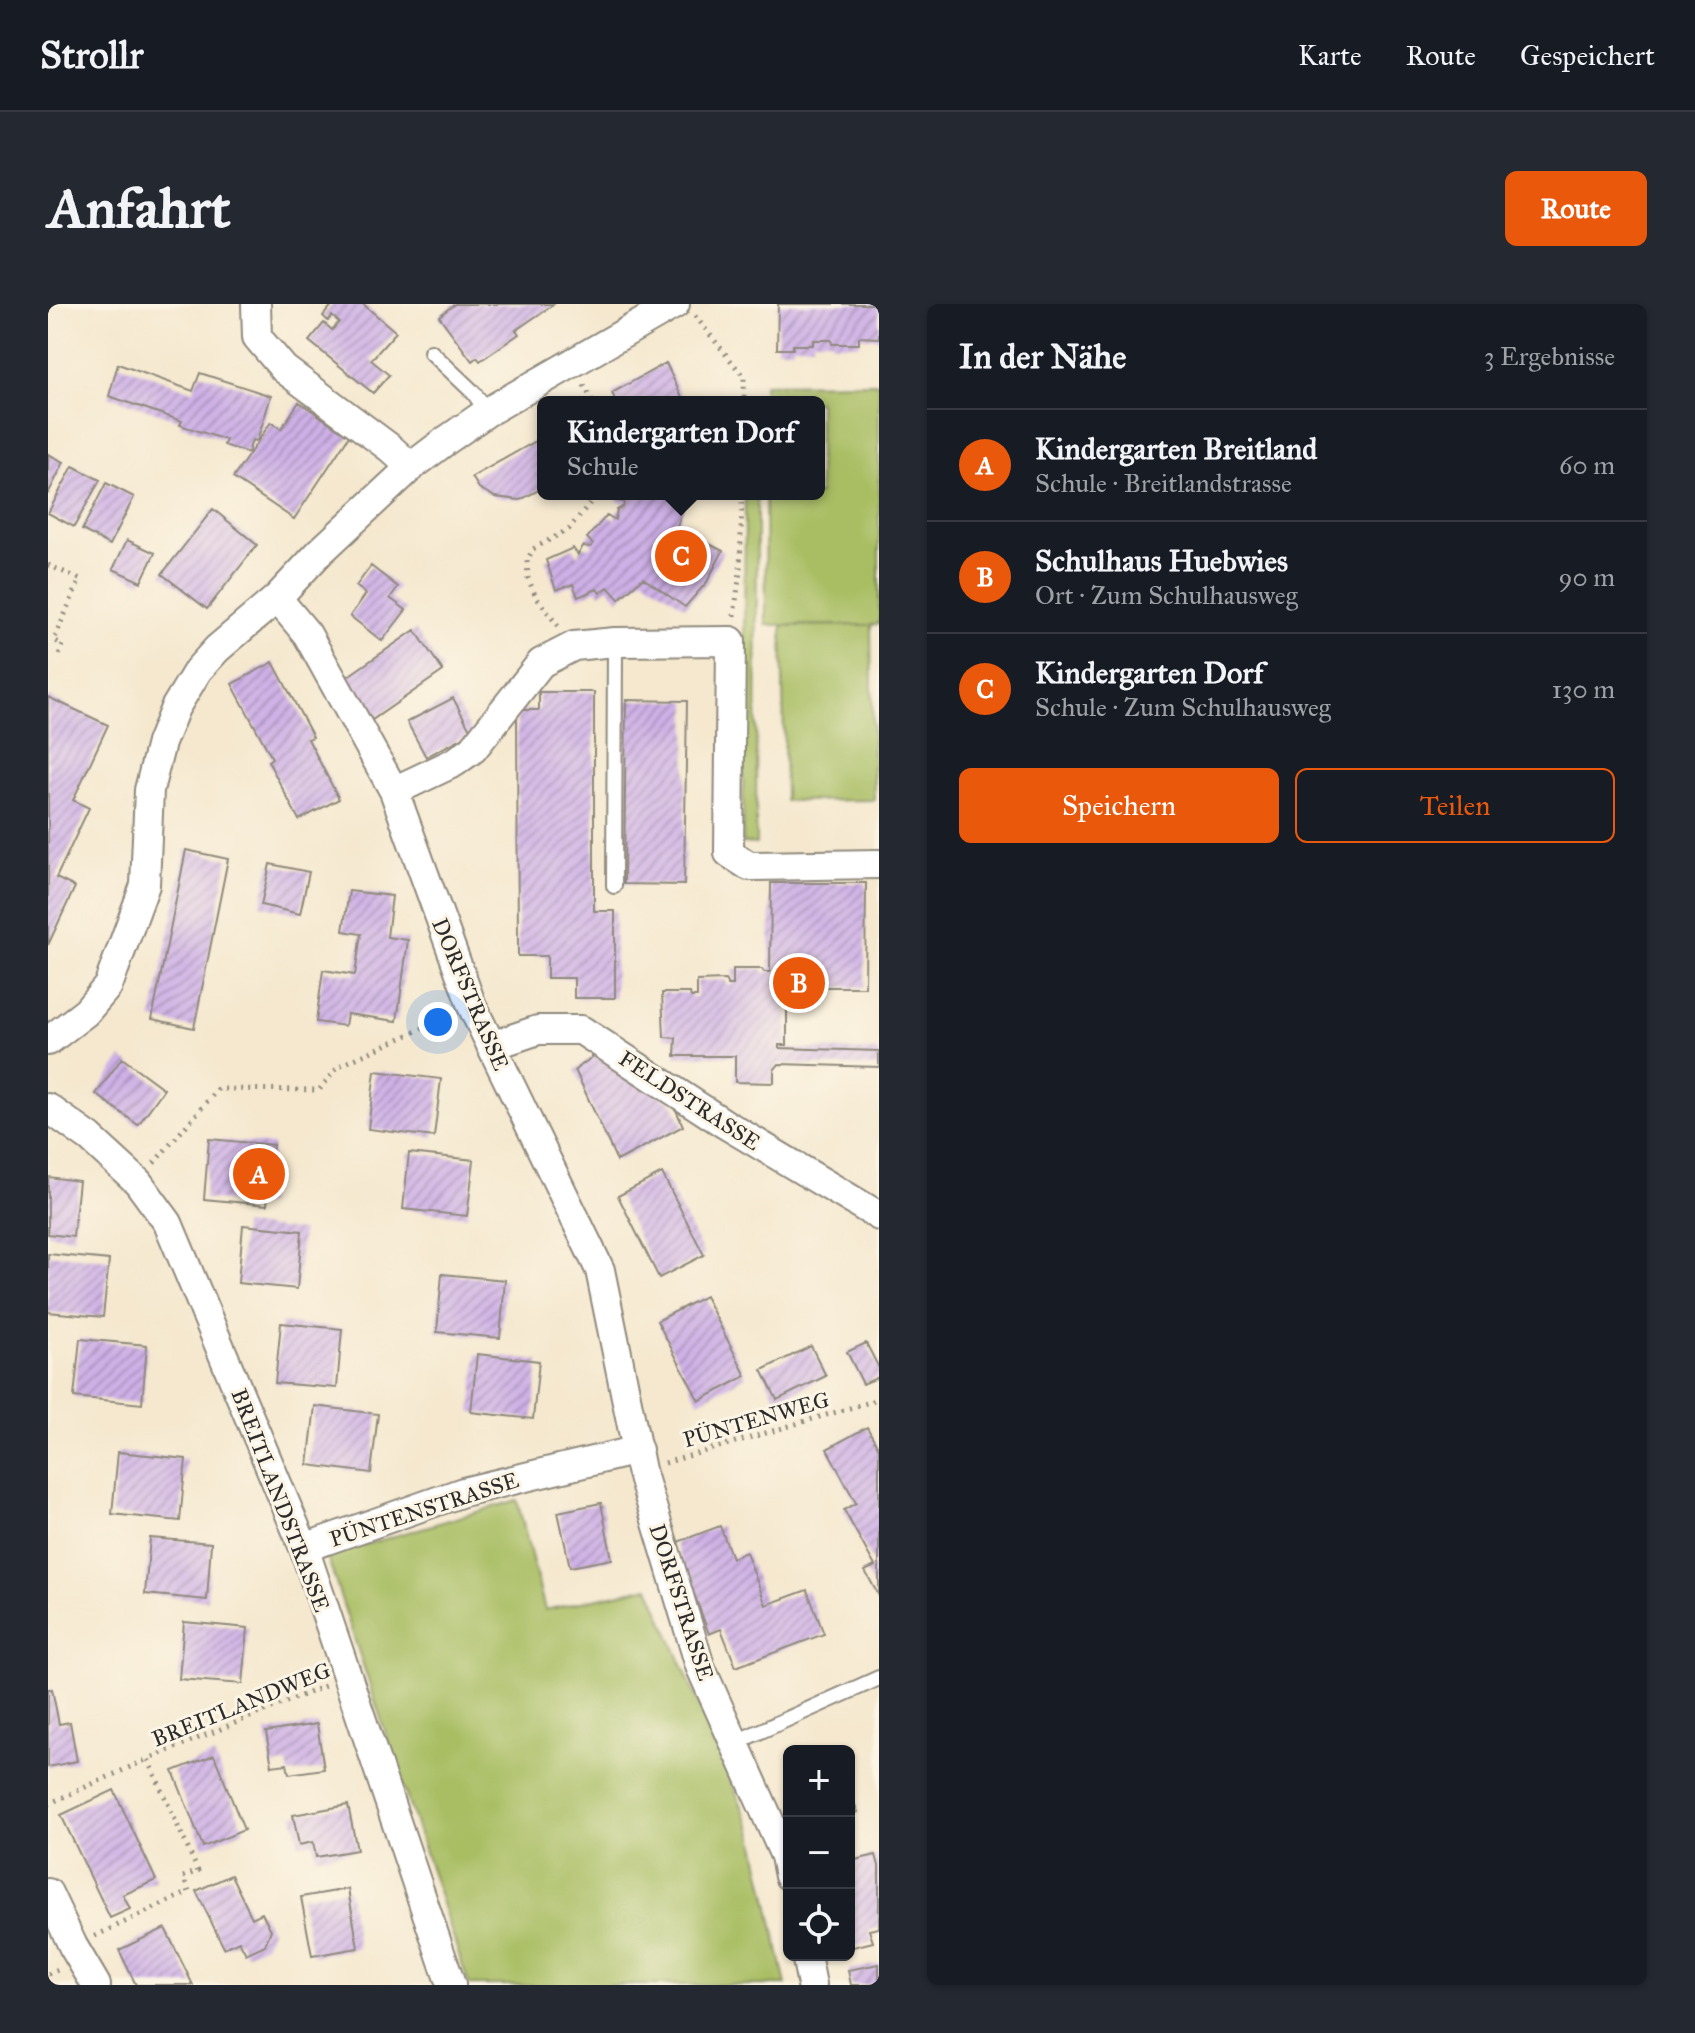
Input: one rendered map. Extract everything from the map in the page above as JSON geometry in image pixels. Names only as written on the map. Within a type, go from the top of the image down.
[{"type":"street","points":[[256,304],[257,337],[284,369],[411,467]]},
{"type":"street","points":[[48,1041],[86,1012],[108,986],[145,885],[149,790],[161,743],[175,708],[198,670],[411,467],[487,412],[687,312]]},
{"type":"street","name":"DORFSTRASSE","points":[[277,598],[307,634],[394,791],[472,1006],[600,1270],[639,1460],[700,1666],[783,1852]]},
{"type":"street","points":[[394,791],[455,762],[473,749],[541,663],[574,646],[615,642],[731,641],[729,853],[749,866],[879,864]]},
{"type":"street","name":"FELDSTRASSE","points":[[491,1046],[538,1030],[581,1030],[725,1124],[879,1216]]},
{"type":"street","name":"BREITLANDSTRASSE","points":[[48,1108],[90,1138],[138,1182],[168,1223],[304,1548],[451,1985]]},
{"type":"street","name":"PÜNTENSTRASSE","points":[[304,1548],[463,1492],[639,1460]]},
{"type":"street","points":[[48,1893],[96,1985]]},
{"type":"street","points":[[807,1961],[812,1985]]},
{"type":"lane","points":[[431,352],[474,393],[487,412]]},
{"type":"lane","points":[[614,886],[615,642]]},
{"type":"lane","points":[[734,1743],[879,1678]]},
{"type":"path","points":[[687,312],[744,377],[744,396]]},
{"type":"path","points":[[584,385],[590,396]]},
{"type":"path","points":[[574,646],[536,597],[528,578],[527,561],[533,549],[569,529],[592,500]]},
{"type":"path","points":[[731,641],[740,572],[742,500]]},
{"type":"path","points":[[48,565],[80,579],[54,640],[63,645],[58,657]]},
{"type":"path","points":[[138,1182],[218,1089],[319,1090],[339,1066],[472,1006]]},
{"type":"path","name":"PÜNTENWEG","points":[[639,1460],[879,1398]]},
{"type":"path","name":"BREITLANDWEG","points":[[48,1804],[347,1677]]},
{"type":"path","name":"BREITLANDWEG","points":[[73,1946],[189,1892],[183,1877],[198,1871],[148,1759]]},
{"type":"green space","points":[[879,383],[879,624],[871,625],[874,800],[785,801],[782,626],[869,625],[766,625],[765,500],[825,500],[825,396],[764,396],[764,384]]},
{"type":"green space","points":[[745,500],[757,500],[756,844],[743,843]]},
{"type":"green space","points":[[517,1500],[545,1610],[649,1587],[752,1830],[786,1985],[469,1985],[327,1556]]},
{"type":"building","points":[[333,304],[363,304],[396,332],[371,360],[389,375],[373,393],[309,341],[324,323],[332,330],[339,322],[332,316],[328,321],[323,316]]},
{"type":"building","points":[[455,304],[554,304],[516,330],[519,334],[480,361],[477,357],[472,361],[439,316]]},
{"type":"building","points":[[778,304],[879,304],[879,338],[859,337],[859,344],[813,340],[813,345],[777,349]]},
{"type":"building","points":[[666,363],[681,396],[613,396],[612,393]]},
{"type":"building","points":[[118,364],[193,391],[200,373],[271,396],[257,441],[252,440],[248,453],[224,445],[226,440],[180,425],[182,421],[109,396]]},
{"type":"building","points":[[299,402],[349,436],[294,519],[233,478],[271,422],[281,429]]},
{"type":"building","points":[[537,440],[537,491],[520,500],[495,497],[479,488],[472,477]]},
{"type":"building","points":[[48,454],[64,462],[48,494]]},
{"type":"building","points":[[73,466],[100,480],[74,527],[48,513]]},
{"type":"building","points":[[106,483],[134,497],[110,545],[82,530]]},
{"type":"building","points":[[616,500],[686,500],[677,527],[723,551],[707,582],[685,607],[643,578],[619,599],[608,587],[600,593],[597,589],[578,597],[573,584],[556,590],[546,560],[573,548],[578,555],[583,546],[591,547],[593,544],[587,538],[607,515],[615,520],[617,510],[624,503]]},
{"type":"building","points":[[213,509],[257,545],[207,609],[162,574]]},
{"type":"building","points":[[127,540],[155,553],[141,582],[113,569]]},
{"type":"building","points":[[371,566],[398,587],[390,598],[406,610],[382,641],[350,616],[366,594],[356,586]]},
{"type":"building","points":[[415,630],[443,671],[372,720],[344,679]]},
{"type":"building","points":[[273,662],[313,737],[308,739],[339,799],[299,820],[268,761],[272,758],[232,684]]},
{"type":"building","points":[[539,692],[594,692],[594,911],[615,911],[615,998],[574,998],[574,978],[547,978],[547,956],[518,956],[517,710],[539,710]]},
{"type":"building","points":[[48,697],[108,725],[73,800],[89,808],[56,878],[75,887],[48,945]]},
{"type":"building","points":[[453,698],[472,733],[426,757],[407,722]]},
{"type":"building","points":[[626,700],[687,701],[684,885],[624,884]]},
{"type":"building","points":[[186,850],[228,859],[194,1028],[152,1019]]},
{"type":"building","points":[[270,864],[309,872],[300,914],[261,905]]},
{"type":"building","points":[[771,883],[866,883],[865,987],[810,987],[811,1002],[787,1003],[787,1045],[779,1045],[779,1048],[879,1051],[879,1067],[779,1064],[774,1070],[774,1083],[735,1082],[735,1056],[675,1056],[676,1038],[664,1037],[662,993],[690,993],[691,997],[697,997],[697,981],[725,980],[728,985],[733,985],[733,969],[770,972]]},
{"type":"building","points":[[349,891],[392,896],[387,937],[408,940],[397,1021],[347,1014],[345,1026],[316,1022],[323,970],[355,975],[361,934],[343,931]]},
{"type":"building","points":[[595,1055],[673,1103],[683,1126],[617,1161],[575,1070]]},
{"type":"building","points":[[122,1058],[164,1089],[138,1125],[96,1094]]},
{"type":"building","points":[[375,1071],[441,1079],[434,1137],[368,1129]]},
{"type":"building","points":[[209,1139],[273,1145],[267,1205],[204,1199]]},
{"type":"building","points":[[409,1153],[474,1160],[467,1216],[403,1209]]},
{"type":"building","points":[[662,1173],[704,1255],[659,1278],[618,1196]]},
{"type":"building","points":[[48,1177],[79,1181],[73,1237],[48,1234]]},
{"type":"building","points":[[243,1225],[302,1231],[297,1289],[238,1283]]},
{"type":"building","points":[[48,1254],[109,1260],[103,1317],[48,1312]]},
{"type":"building","points":[[442,1274],[505,1280],[500,1338],[437,1332]]},
{"type":"building","points":[[705,1296],[746,1376],[699,1401],[657,1321]]},
{"type":"building","points":[[281,1323],[342,1329],[337,1388],[275,1383]]},
{"type":"building","points":[[80,1339],[147,1345],[142,1404],[74,1397]]},
{"type":"building","points":[[866,1343],[879,1368],[879,1377],[863,1384],[847,1352]]},
{"type":"building","points":[[811,1346],[826,1376],[777,1400],[762,1370]]},
{"type":"building","points":[[477,1354],[539,1361],[533,1419],[471,1412]]},
{"type":"building","points":[[315,1406],[378,1414],[371,1473],[308,1465]]},
{"type":"building","points":[[867,1427],[879,1449],[879,1596],[865,1571],[875,1566],[844,1510],[856,1503],[827,1449]]},
{"type":"building","points":[[118,1452],[186,1459],[180,1521],[112,1514]]},
{"type":"building","points":[[601,1503],[612,1559],[570,1567],[558,1512]]},
{"type":"building","points":[[720,1526],[732,1558],[746,1552],[766,1605],[807,1590],[824,1634],[736,1667],[721,1629],[709,1634],[675,1543]]},
{"type":"building","points":[[150,1538],[211,1543],[207,1600],[145,1594]]},
{"type":"building","points":[[184,1622],[248,1628],[243,1684],[179,1679]]},
{"type":"building","points":[[48,1689],[52,1689],[59,1724],[70,1722],[77,1761],[48,1767]]},
{"type":"building","points":[[317,1724],[324,1769],[289,1774],[287,1764],[272,1766],[266,1732]]},
{"type":"building","points":[[214,1755],[244,1830],[203,1847],[173,1771]]},
{"type":"building","points":[[114,1790],[156,1880],[123,1895],[130,1909],[110,1918],[61,1815]]},
{"type":"building","points":[[348,1805],[357,1850],[316,1857],[313,1842],[299,1845],[293,1815]]},
{"type":"building","points":[[876,1855],[879,1866],[879,1928],[869,1930],[873,1942],[855,1946],[855,1889],[855,1860]]},
{"type":"building","points":[[231,1875],[252,1918],[262,1913],[271,1930],[265,1945],[246,1954],[239,1941],[224,1948],[196,1891]]},
{"type":"building","points":[[348,1889],[358,1948],[312,1956],[301,1897]]},
{"type":"building","points":[[165,1928],[193,1985],[136,1985],[119,1950]]},
{"type":"building","points":[[879,1964],[879,1985],[851,1985],[848,1970]]},
{"type":"place","name":"Kindergarten Dorf","points":[[681,556]]},
{"type":"place","name":"Schulhaus Huebwies","points":[[799,983]]},
{"type":"place","name":"Kindergarten Breitland","points":[[259,1174]]}]
